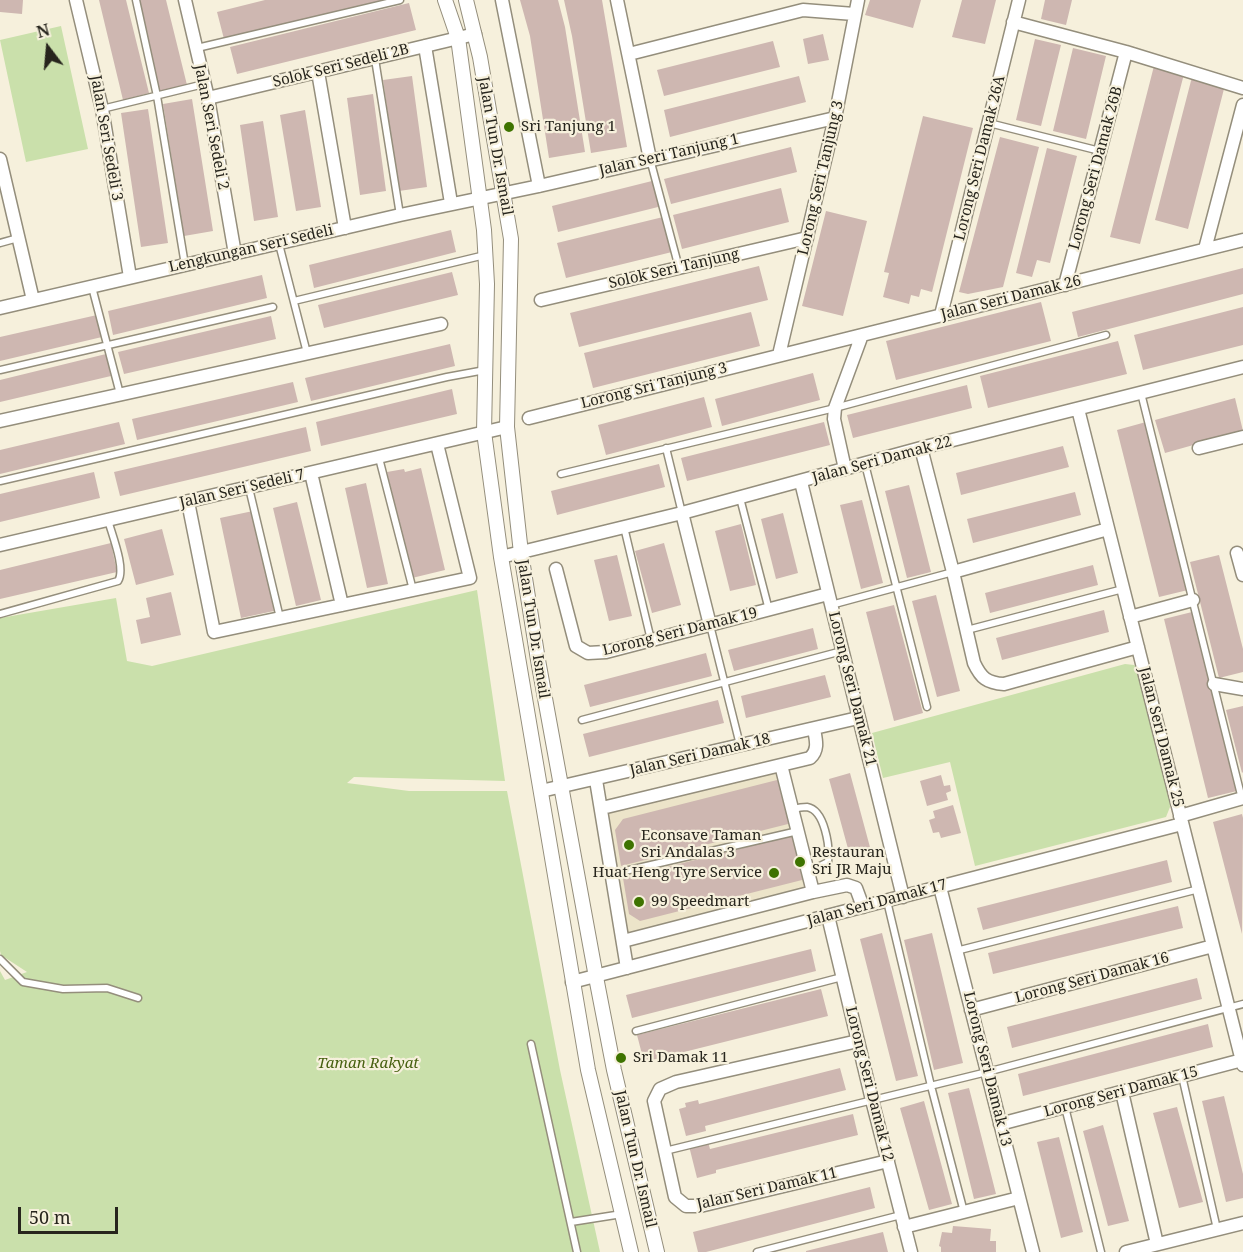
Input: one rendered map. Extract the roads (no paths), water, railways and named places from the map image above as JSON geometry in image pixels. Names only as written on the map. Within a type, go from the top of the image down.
[{"type":"street","name":"Jalan Seri Sedeli 3","points":[[76,0],[102,109],[130,277]]},
{"type":"street","name":"Jalan Seri Sedeli 2","points":[[185,0],[208,98],[235,254]]},
{"type":"street","name":"Jalan Tun Dr. Ismail","points":[[445,0],[458,38],[480,197],[487,284],[484,432],[501,557],[588,1071],[631,1252]]},
{"type":"street","name":"Jalan Tun Dr. Ismail","points":[[466,0],[475,34],[511,239],[507,428],[521,553],[538,660],[614,1070],[657,1252]]},
{"type":"street","points":[[502,0],[539,186]]},
{"type":"street","points":[[617,0],[650,159]]},
{"type":"street","name":"Lorong Seri Tanjung 3","points":[[779,355],[835,118],[858,0]]},
{"type":"street","name":"Lorong Seri Damak 26A","points":[[941,315],[1018,0]]},
{"type":"street","points":[[629,54],[803,10],[854,14]]},
{"type":"street","points":[[1013,22],[1126,52],[1243,88]]},
{"type":"street","name":"Solok Seri Sedeli 2B","points":[[208,98],[475,34]]},
{"type":"street","points":[[425,46],[451,203]]},
{"type":"street","name":"Lorong Seri Damak 26B","points":[[1065,285],[1126,52]]},
{"type":"street","points":[[318,72],[345,228]]},
{"type":"street","points":[[1205,249],[1243,105]]},
{"type":"street","name":"Jalan Seri Tanjung 1","points":[[503,193],[835,118]]},
{"type":"street","points":[[0,159],[2,177],[33,300]]},
{"type":"street","name":"Lengkungan Seri Sedeli","points":[[0,308],[451,203],[503,193]]},
{"type":"street","name":"Solok Seri Tanjung","points":[[541,300],[807,238]]},
{"type":"street","name":"Jalan Seri Damak 26","points":[[779,355],[1243,240]]},
{"type":"street","points":[[0,422],[441,324]]},
{"type":"street","points":[[845,470],[834,419],[835,408],[862,335]]},
{"type":"street","name":"Lorong Sri Tanjung 3","points":[[529,418],[779,355]]},
{"type":"street","name":"Jalan Seri Damak 22","points":[[501,557],[682,513],[921,448],[1243,367]]},
{"type":"street","name":"Jalan Seri Damak 25","points":[[1078,409],[1242,1062]]},
{"type":"street","name":"Jalan Seri Sedeli 7","points":[[0,545],[507,428]]},
{"type":"street","points":[[1199,448],[1243,437]]},
{"type":"street","points":[[188,502],[214,632],[470,578],[437,444]]},
{"type":"street","points":[[921,448],[974,663],[980,675],[990,683],[1004,684],[1138,647]]},
{"type":"street","points":[[311,473],[342,605]]},
{"type":"street","name":"Lorong Seri Damak 21","points":[[801,482],[903,897]]},
{"type":"street","points":[[682,513],[710,625]]},
{"type":"street","points":[[953,572],[1108,529]]},
{"type":"street","points":[[1237,552],[1243,575]]},
{"type":"street","name":"Lorong Seri Damak 19","points":[[556,569],[576,646],[588,653],[606,652],[769,610],[830,600]]},
{"type":"street","points":[[1130,616],[1193,600]]},
{"type":"street","points":[[1214,684],[1243,689]]},
{"type":"street","name":"Jalan Seri Damak 18","points":[[542,791],[858,718]]},
{"type":"street","points":[[602,808],[810,758],[816,747],[814,729]]},
{"type":"street","points":[[782,765],[813,891]]},
{"type":"street","points":[[596,780],[627,968]]},
{"type":"street","name":"Jalan Seri Damak 17","points":[[572,982],[940,887],[1181,820],[1243,800]]},
{"type":"street","points":[[623,941],[813,891],[847,885],[856,888],[863,907]]},
{"type":"street","name":"Lorong Seri Damak 13","points":[[940,887],[1033,1252]]},
{"type":"street","name":"Lorong Seri Damak 12","points":[[828,916],[911,1252]]},
{"type":"street","name":"Lorong Seri Damak 16","points":[[971,1010],[1213,946]]},
{"type":"street","name":"Jalan Seri Damak 11","points":[[858,1041],[676,1082],[660,1089],[654,1101],[675,1197],[686,1206],[700,1206],[888,1161]]},
{"type":"street","name":"Lorong Seri Damak 15","points":[[1000,1124],[1242,1062]]},
{"type":"street","points":[[1122,1092],[1157,1244]]},
{"type":"street","points":[[903,1221],[964,1212],[1019,1198]]},
{"type":"street","points":[[1126,1252],[1243,1223]]},
{"type":"lane","points":[[136,0],[157,96],[185,265]]},
{"type":"lane","points":[[196,48],[400,0]]},
{"type":"lane","points":[[375,58],[400,215]]},
{"type":"lane","points":[[102,109],[204,84]]},
{"type":"lane","points":[[989,123],[1100,151]]},
{"type":"lane","points":[[650,159],[679,268]]},
{"type":"lane","points":[[0,243],[18,238]]},
{"type":"lane","points":[[279,243],[307,353]]},
{"type":"lane","points":[[294,301],[485,255]]},
{"type":"lane","points":[[92,286],[120,394]]},
{"type":"lane","points":[[0,370],[273,307]]},
{"type":"lane","points":[[561,474],[835,408],[1106,335]]},
{"type":"lane","points":[[0,481],[485,370]]},
{"type":"lane","points":[[1142,393],[1243,800]]},
{"type":"lane","points":[[666,448],[682,513]]},
{"type":"lane","points":[[379,458],[413,590]]},
{"type":"lane","points":[[865,464],[927,707]]},
{"type":"lane","points":[[249,488],[280,618]]},
{"type":"lane","points":[[740,498],[769,610]]},
{"type":"lane","points":[[0,614],[118,581],[121,576],[121,566],[108,520]]},
{"type":"lane","points":[[624,527],[651,640]]},
{"type":"lane","points":[[830,600],[897,587],[953,572]]},
{"type":"lane","points":[[966,630],[1124,589]]},
{"type":"lane","points":[[710,625],[740,746]]},
{"type":"lane","points":[[582,720],[843,651]]},
{"type":"lane","points":[[793,809],[806,807],[814,810],[821,819],[826,834],[828,862],[808,872]]},
{"type":"lane","points":[[612,874],[798,831]]},
{"type":"lane","points":[[956,951],[1199,889]]},
{"type":"lane","points":[[887,901],[964,1212]]},
{"type":"lane","points":[[0,959],[23,982],[63,989],[107,988],[138,998]]},
{"type":"lane","points":[[636,1031],[843,977]]},
{"type":"lane","points":[[665,1150],[987,1072],[1243,1004]]},
{"type":"lane","points":[[531,1044],[577,1252]]},
{"type":"lane","points":[[1182,1076],[1217,1229]]},
{"type":"lane","points":[[1065,1107],[1101,1252]]},
{"type":"lane","points":[[570,1222],[622,1214]]},
{"type":"lane","points":[[757,1252],[903,1221]]},
{"type":"place","name":"Sri Tanjung 1","points":[[509,127]]},
{"type":"place","name":"Econsave Taman Sri Andalas 3","points":[[629,845]]},
{"type":"place","name":"Restauran Sri JR Maju","points":[[800,862]]},
{"type":"place","name":"Huat Heng Tyre Service","points":[[774,873]]},
{"type":"place","name":"99 Speedmart","points":[[639,902]]},
{"type":"place","name":"Sri Damak 11","points":[[621,1058]]},
{"type":"park label","name":"Taman Rakyat","points":[[368,1064]]}]
